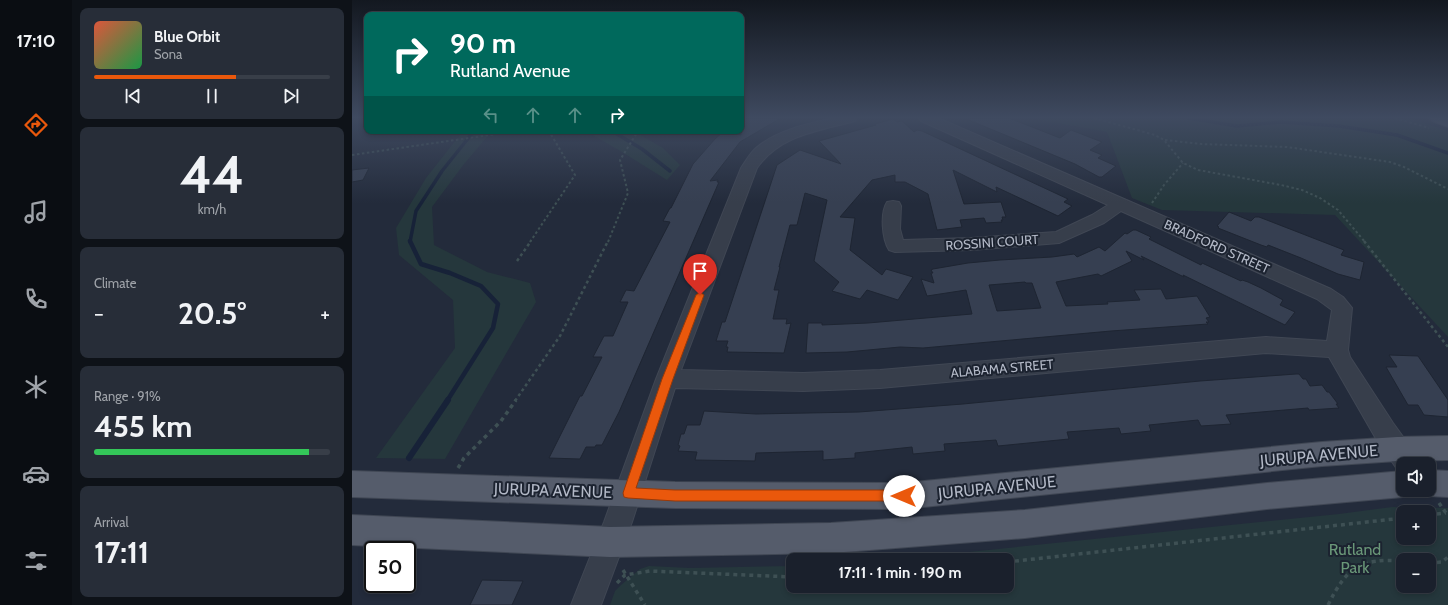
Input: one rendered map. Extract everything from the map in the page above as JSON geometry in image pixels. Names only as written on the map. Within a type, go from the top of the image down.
[{"type":"main road","name":"JURUPA AVENUE","points":[[352,484],[675,495],[916,495],[1322,454],[1402,456],[1448,448]]},
{"type":"main road","points":[[1436,483],[1448,484]]},
{"type":"main road","points":[[352,530],[614,532],[832,538],[1026,524],[1266,496],[1396,485]]},
{"type":"street","points":[[586,605],[628,493],[667,379],[749,168],[762,152],[770,146]]},
{"type":"street","name":"BRADFORD STREET","points":[[990,146],[1324,294],[1342,308],[1337,350]]},
{"type":"street","name":"ROSSINI COURT","points":[[893,206],[891,229],[895,246],[928,246],[1059,237],[1098,219],[1120,204]]},
{"type":"street","name":"ALABAMA STREET","points":[[667,379],[803,382],[880,379],[1266,345],[1337,350]]},
{"type":"street","points":[[1337,350],[1340,359],[1402,456]]},
{"type":"path","points":[[352,156],[416,146]]},
{"type":"path","points":[[517,261],[575,176],[558,146]]},
{"type":"path","points":[[445,487],[464,458],[501,421],[560,336],[602,254],[628,193],[620,160],[629,146]]},
{"type":"path","points":[[1169,146],[1183,163],[1198,170],[1302,190],[1320,198],[1338,210],[1448,347]]},
{"type":"path","points":[[1265,146],[1287,147],[1383,161],[1404,168],[1448,189]]},
{"type":"path","points":[[1141,213],[1152,203],[1164,185],[1183,163]]},
{"type":"path","points":[[1436,515],[1448,514]]},
{"type":"path","points":[[1014,561],[1396,519]]},
{"type":"path","points":[[1436,562],[1442,562],[1448,557]]},
{"type":"path","points":[[1328,605],[1342,579],[1366,562],[1396,561]]},
{"type":"path","points":[[645,605],[625,575],[650,571],[786,577]]},
{"type":"green space","points":[[451,146],[479,146],[432,207],[434,245],[487,272],[530,283],[536,302],[445,459],[376,458],[455,348],[453,300],[399,255],[396,228],[426,178]]},
{"type":"green space","points":[[612,146],[660,146],[680,165],[667,180]]},
{"type":"green space","points":[[1112,146],[1448,146],[1448,337],[1335,215],[1162,210],[1132,198]]},
{"type":"green space","name":"Rutland Park","points":[[1392,507],[1396,507],[1396,545],[1436,545],[1436,508],[1448,508],[1448,605],[610,605],[615,591],[621,585],[640,569],[649,566],[690,568],[786,566],[786,593],[1014,593],[1014,553],[958,553],[1339,514]]},
{"type":"building","points":[[709,146],[737,146],[710,181],[718,180],[717,182],[719,182],[619,412],[602,445],[586,447],[580,459],[549,458],[580,396],[582,396],[602,357],[593,357],[604,336],[613,336],[628,302],[620,302],[626,290],[634,291],[670,222],[663,221],[693,164]]},
{"type":"building","points":[[824,146],[955,146],[1068,199],[1064,202],[1072,206],[1058,216],[996,187],[997,192],[953,170],[964,204],[1001,202],[1006,217],[1002,217],[1002,222],[986,223],[984,218],[960,220],[962,227],[937,230],[928,194],[905,182],[895,182],[895,175],[872,180],[840,217],[855,218],[850,250],[882,275],[886,269],[913,277],[898,300],[867,290],[860,299],[832,291],[839,282],[814,261],[827,200],[805,193],[797,225],[790,225],[774,290],[779,290],[773,319],[787,319],[786,324],[791,323],[784,353],[727,352],[728,347],[726,347],[728,341],[716,341],[722,322],[725,322],[777,165],[800,150],[841,164]]},
{"type":"building","points":[[1032,146],[1096,146],[1090,150],[1102,155],[1098,158],[1116,166],[1102,177],[1099,177],[1075,164]]},
{"type":"building","points":[[369,168],[363,180],[352,182],[352,170]]},
{"type":"building","points":[[1229,212],[1251,221],[1255,217],[1259,217],[1344,250],[1341,255],[1364,262],[1360,280],[1338,274],[1268,245],[1267,247],[1261,245],[1218,228],[1219,227],[1217,226]]},
{"type":"building","points":[[1133,230],[1136,230],[1151,237],[1149,239],[1201,265],[1202,263],[1241,281],[1248,282],[1261,288],[1283,300],[1280,305],[1295,312],[1285,325],[1183,275],[1184,277],[1141,256],[1144,260],[1126,251],[1132,261],[1101,276],[1098,274],[1056,282],[1066,306],[1108,304],[1107,302],[1140,300],[1134,290],[1161,289],[1166,299],[1197,296],[1210,317],[1206,318],[1209,322],[1206,322],[1208,324],[923,348],[900,347],[847,352],[806,353],[808,323],[822,323],[822,325],[868,323],[972,314],[966,290],[927,296],[921,279],[934,283],[931,273],[933,273],[931,270],[933,269],[968,263],[1000,260],[1052,257],[1074,254],[1077,257],[1099,247],[1105,251],[1125,233],[1127,234]],"holes":[[[1032,283],[1041,308],[997,311],[989,285]]]},
{"type":"building","points":[[1389,355],[1418,356],[1448,400],[1448,417],[1424,415],[1418,405],[1408,405],[1386,367],[1397,367]]},
{"type":"building","points":[[1299,374],[1303,379],[1306,379],[1310,386],[1322,385],[1338,404],[1336,404],[1339,408],[1309,410],[1308,408],[1226,415],[1231,424],[1201,426],[1198,420],[1149,425],[1151,431],[1121,434],[1119,428],[1067,432],[1069,439],[998,446],[996,440],[944,444],[945,451],[913,454],[912,447],[855,453],[855,458],[823,460],[823,451],[756,453],[755,461],[695,460],[697,452],[678,451],[681,434],[684,434],[687,425],[700,425],[704,411],[756,414],[859,412],[963,404],[1200,381]]},
{"type":"building","points":[[482,580],[523,581],[512,605],[470,605]]},
{"type":"waterway","points":[[410,241],[416,211],[442,171],[462,146]]},
{"type":"waterway","points":[[637,146],[670,171]]},
{"type":"waterway","points":[[1429,146],[1448,153]]},
{"type":"waterway","points":[[410,241],[421,264],[450,273],[481,286],[498,304],[493,328],[447,401]]},
{"type":"waterway","points":[[409,458],[448,400]]},
{"type":"route","points":[[700,295],[667,379],[628,493],[675,495],[904,496]]}]
